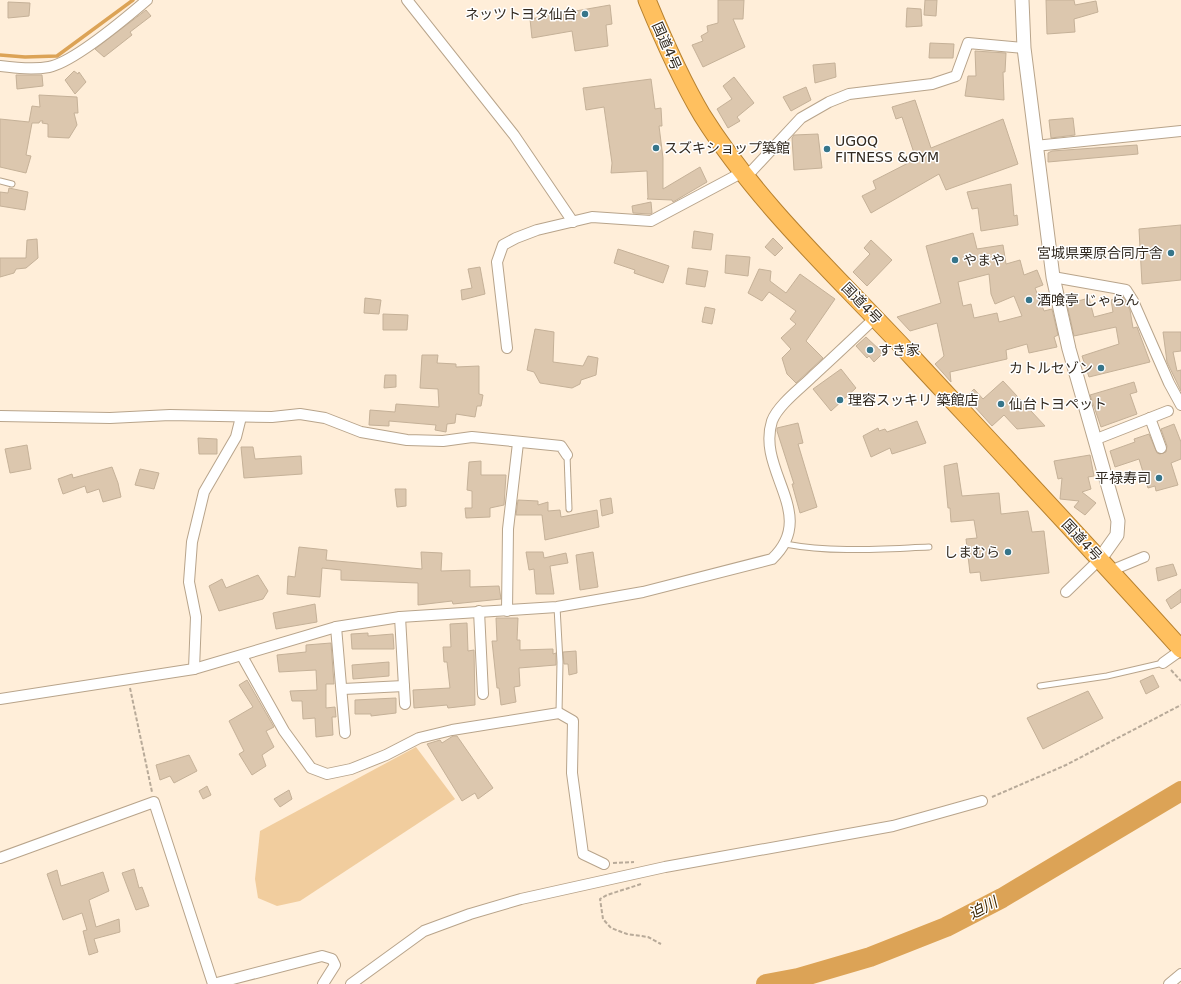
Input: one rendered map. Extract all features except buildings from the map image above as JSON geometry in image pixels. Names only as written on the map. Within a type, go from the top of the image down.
[{"type":"highway","name":"国道4号","points":[[647,0],[686,86],[720,141],[745,174],[790,228],[876,318],[1181,649]]},
{"type":"street","points":[[0,66],[20,69],[49,67],[68,60],[147,0]]},
{"type":"street","points":[[407,0],[514,135],[573,222]]},
{"type":"street","points":[[1022,0],[1024,48],[1035,146],[1053,277],[1069,349],[1118,528],[1105,565]]},
{"type":"street","points":[[507,348],[497,262],[503,245],[537,230],[592,217],[605,216],[652,221],[745,174],[801,118],[829,102],[849,94],[932,84],[956,76],[968,43],[1024,48]]},
{"type":"street","points":[[1035,146],[1181,131]]},
{"type":"street","points":[[1053,277],[1126,290],[1133,301],[1169,384],[1181,405]]},
{"type":"street","points":[[0,699],[194,669],[336,627],[400,616],[557,607],[643,592],[772,559],[785,544],[789,535],[791,523],[772,456],[770,437],[772,420],[784,403],[876,318]]},
{"type":"street","points":[[1094,440],[1168,411]]},
{"type":"street","points":[[0,416],[110,418],[170,415],[272,417],[300,414],[325,418],[360,432],[384,437],[443,442],[472,437],[561,446],[567,455]]},
{"type":"street","points":[[194,669],[196,617],[189,582],[192,542],[204,492],[236,436],[241,417]]},
{"type":"street","points":[[1150,418],[1161,448]]},
{"type":"street","points":[[508,611],[508,529],[518,442]]},
{"type":"street","points":[[1066,592],[1105,565],[1144,557]]},
{"type":"street","points":[[479,611],[483,694]]},
{"type":"street","points":[[400,616],[406,704]]},
{"type":"street","points":[[336,627],[345,733]]},
{"type":"street","points":[[1163,663],[1181,649]]},
{"type":"street","points":[[242,656],[284,731],[311,768],[327,774],[352,769],[386,755],[419,738],[452,730],[558,713],[573,721],[572,773],[583,854],[604,864]]},
{"type":"street","points":[[342,689],[404,686]]},
{"type":"street","points":[[351,984],[424,931],[470,914],[514,901],[665,867],[893,826],[982,801]]},
{"type":"street","points":[[0,858],[154,802],[213,984],[322,956],[332,959],[335,965],[323,984]]},
{"type":"street","points":[[1169,984],[1181,974]]},
{"type":"lane","points":[[0,182],[12,184]]},
{"type":"lane","points":[[567,455],[569,509]]},
{"type":"lane","points":[[785,544],[842,551],[928,547]]},
{"type":"lane","points":[[557,607],[560,662],[558,713]]},
{"type":"lane","points":[[1040,686],[1107,676],[1163,663]]},
{"type":"path","points":[[1163,663],[1181,681]]},
{"type":"path","points":[[128,679],[154,802]]},
{"type":"path","points":[[982,801],[1066,765],[1181,705]]},
{"type":"path","points":[[644,883],[607,895],[600,899],[603,919],[611,928],[626,934],[648,937],[661,944]]},
{"type":"shaded area","points":[[416,747],[455,799],[300,901],[277,906],[258,898],[255,879],[260,831]]},
{"type":"waterway","points":[[0,55],[25,57],[57,56],[133,0]]},
{"type":"waterway","name":"迫川","points":[[766,984],[798,978],[870,957],[946,927],[1002,898],[1181,791]]},
{"type":"place","name":"ネッツトヨタ仙台","points":[[585,14]]},
{"type":"place","name":"スズキショップ築館","points":[[656,148]]},
{"type":"place","name":"UGOQ FITNESS &GYM","points":[[827,149]]},
{"type":"place","name":"宮城県栗原合同庁舎","points":[[1171,253]]},
{"type":"place","name":"やまや","points":[[955,260]]},
{"type":"place","name":"酒喰亭 じゃらん","points":[[1029,300]]},
{"type":"place","name":"すき家","points":[[870,350]]},
{"type":"place","name":"カトルセゾン","points":[[1101,368]]},
{"type":"place","name":"理容スッキリ 築館店","points":[[840,400]]},
{"type":"place","name":"仙台トヨペット","points":[[1001,404]]},
{"type":"place","name":"平禄寿司","points":[[1159,478]]},
{"type":"place","name":"しまむら","points":[[1008,552]]}]
